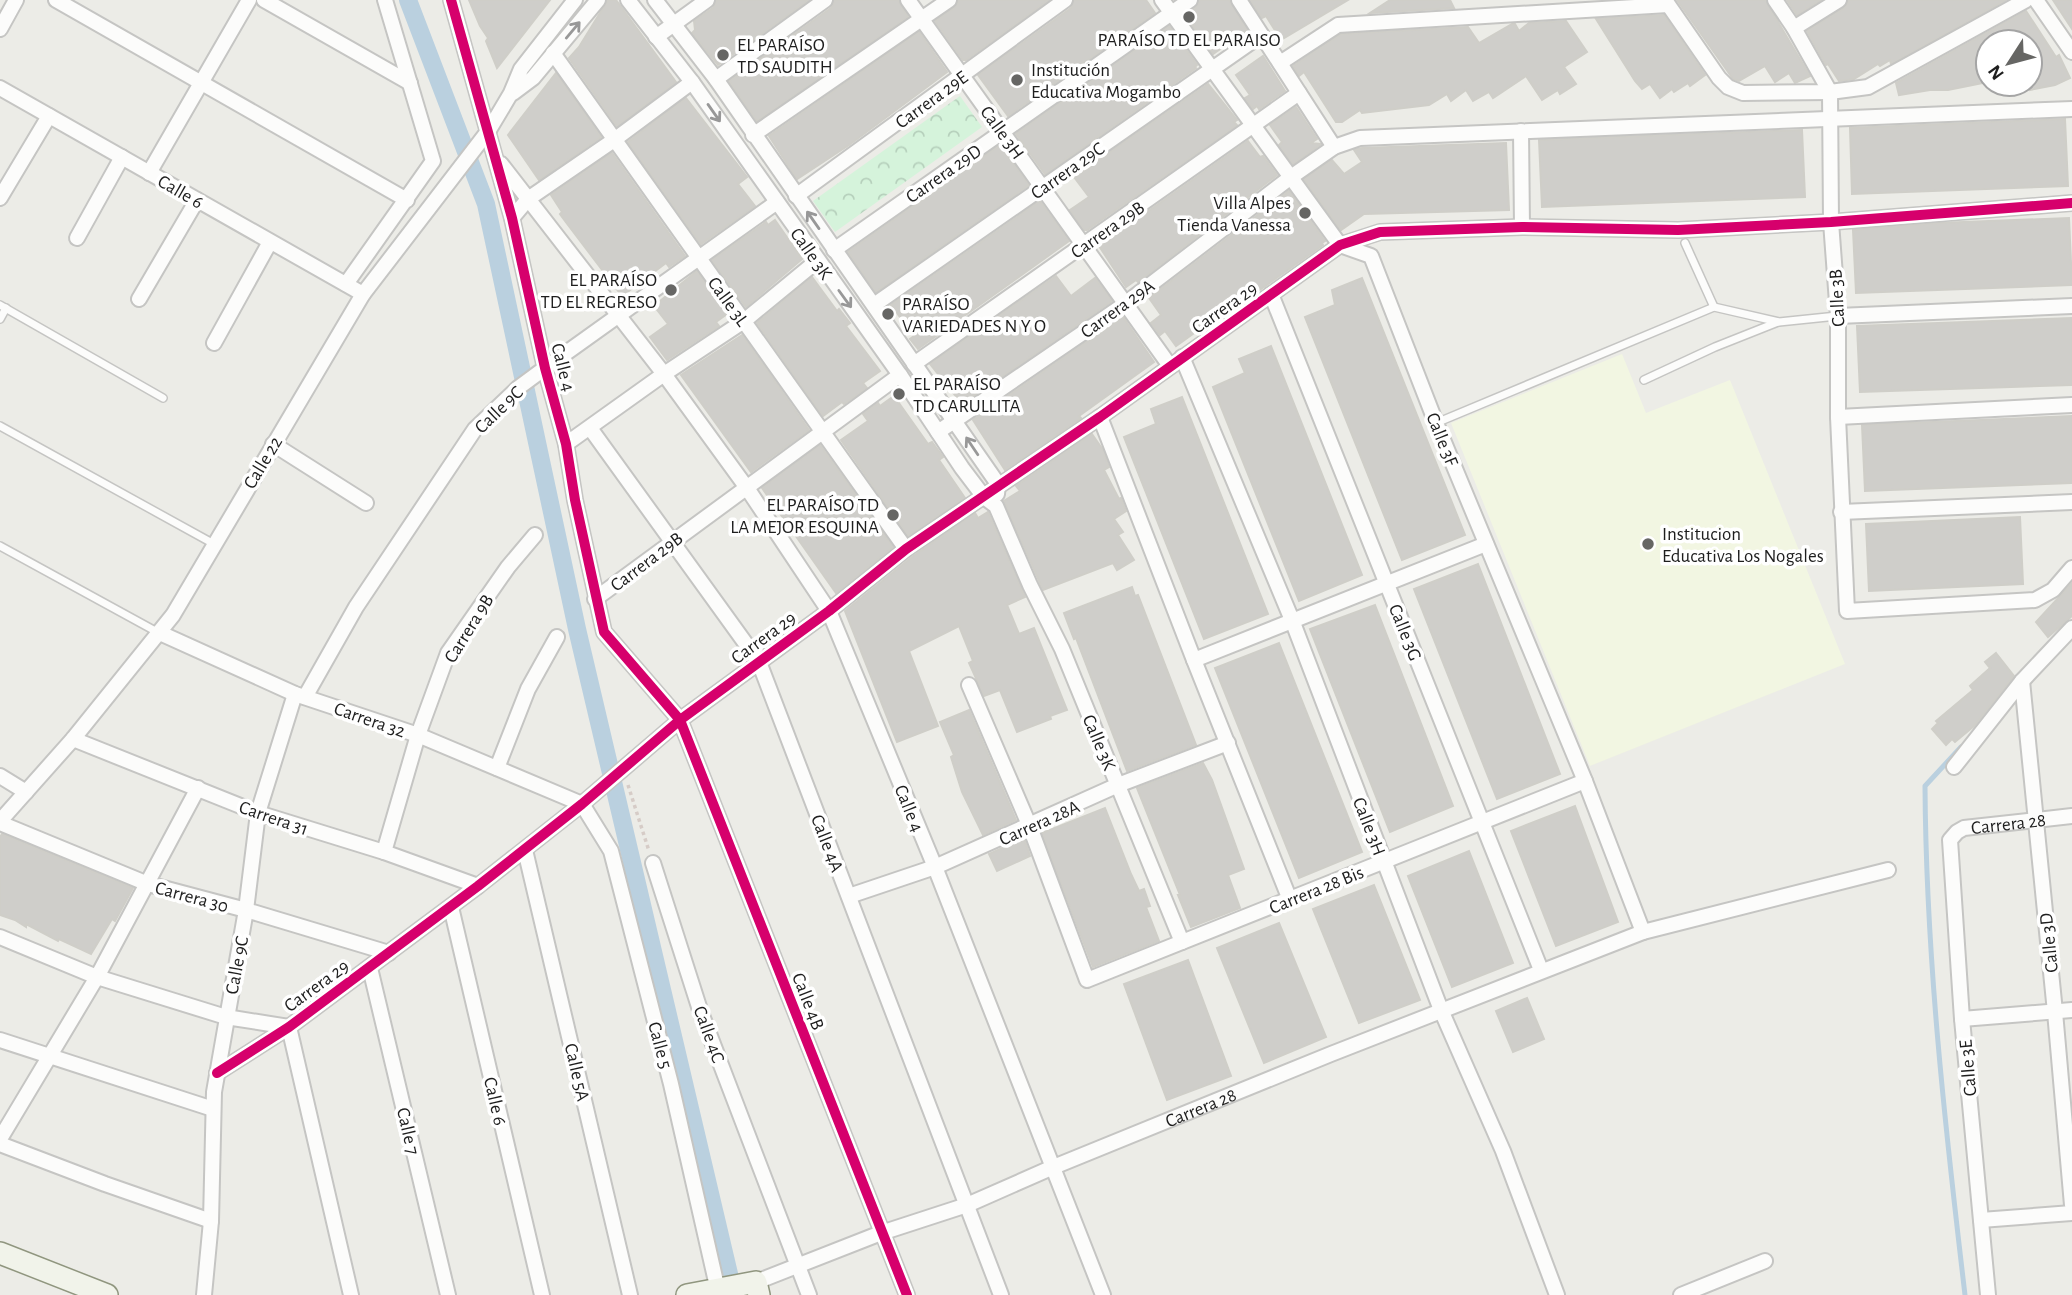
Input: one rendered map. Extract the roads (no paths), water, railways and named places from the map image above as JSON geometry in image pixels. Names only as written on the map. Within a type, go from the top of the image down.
[{"type":"street","points":[[0,29],[16,0]]},
{"type":"street","points":[[56,0],[407,200]]},
{"type":"street","points":[[149,173],[249,0]]},
{"type":"street","points":[[264,0],[410,83]]},
{"type":"street","points":[[346,284],[433,161],[386,0]]},
{"type":"street","name":"Calle 4","points":[[452,0],[512,218],[540,371],[566,444],[595,599],[604,632],[680,720]]},
{"type":"street","name":"Calle 22","points":[[0,822],[73,739],[173,615],[363,294],[489,130],[512,93],[521,69],[575,0]]},
{"type":"street","name":"Calle 22","points":[[512,93],[533,78],[598,0]]},
{"type":"street","name":"Calle 3K","points":[[628,0],[692,82],[938,432],[990,501],[1062,649],[1182,942]]},
{"type":"street","name":"Calle 3K","points":[[655,0],[716,79],[998,484],[990,501]]},
{"type":"street","points":[[656,37],[707,0]]},
{"type":"street","points":[[716,79],[825,0]]},
{"type":"street","name":"Calle 3H","points":[[908,0],[1170,366]]},
{"type":"street","points":[[753,135],[949,0]]},
{"type":"street","name":"Carrera 29E","points":[[796,196],[1065,0]]},
{"type":"street","name":"Carrera 29D","points":[[834,250],[1002,131],[1166,6],[1190,0]]},
{"type":"street","points":[[1239,0],[1334,147]]},
{"type":"street","points":[[1775,0],[1830,92]]},
{"type":"street","points":[[1794,28],[1839,0]]},
{"type":"street","points":[[1280,63],[1338,25],[1666,3],[1718,79],[1728,87],[1742,93],[1830,92],[1868,87],[2026,0]]},
{"type":"street","points":[[2036,0],[2072,52]]},
{"type":"street","points":[[1166,6],[1340,244]]},
{"type":"street","name":"Carrera 29C","points":[[874,305],[1261,35]]},
{"type":"street","name":"Calle 3L","points":[[553,53],[906,549]]},
{"type":"street","points":[[512,218],[528,199],[692,82]]},
{"type":"street","name":"Calle 6","points":[[0,88],[363,294]]},
{"type":"street","name":"Calle 3B","points":[[1830,92],[1831,222],[1838,316],[1838,417],[1847,611],[2035,600],[2053,590],[2072,568]]},
{"type":"street","name":"Carrera 29B","points":[[914,365],[1299,93]]},
{"type":"street","name":"Carrera 29A","points":[[938,432],[1125,304],[1334,147],[1360,138],[2072,108]]},
{"type":"street","points":[[0,198],[49,116]]},
{"type":"street","points":[[1521,131],[1522,227]]},
{"type":"street","points":[[78,238],[122,157]]},
{"type":"street","name":"Calle 4","points":[[496,157],[664,374],[747,488],[830,611],[935,867],[1103,1295]]},
{"type":"street","points":[[139,299],[197,200]]},
{"type":"street","name":"Calle 9C","points":[[204,1295],[211,1221],[214,1109],[218,1073],[246,910],[258,813],[300,696],[475,429],[540,371],[777,202]]},
{"type":"street","name":"Carrera 29","points":[[998,484],[1100,417],[1340,244],[1380,232],[1522,227],[1678,230],[1831,222],[2072,203]]},
{"type":"street","points":[[214,343],[270,243]]},
{"type":"street","name":"Calle 3F","points":[[1340,244],[1371,256],[1436,423],[1585,781],[1643,932]]},
{"type":"street","points":[[566,444],[744,321],[817,261]]},
{"type":"street","name":"Calle 3G","points":[[1271,294],[1541,970]]},
{"type":"street","points":[[1838,316],[2072,306]]},
{"type":"street","name":"Calle 3H","points":[[1182,357],[1292,620],[1441,1010],[1503,1151],[1557,1295]]},
{"type":"street","name":"Carrera 29B","points":[[595,599],[900,375]]},
{"type":"street","points":[[1838,417],[2072,405]]},
{"type":"street","points":[[1100,417],[1290,900]]},
{"type":"street","name":"Calle 4A","points":[[590,428],[759,662],[1001,1295]]},
{"type":"street","points":[[273,444],[366,503]]},
{"type":"street","name":"Carrera 29","points":[[218,1073],[289,1027],[526,850],[680,720],[830,611],[906,549],[990,501]]},
{"type":"street","points":[[1841,512],[2072,502]]},
{"type":"street","name":"Carrera 9B","points":[[384,852],[418,735],[447,653],[508,567],[536,535]]},
{"type":"street","points":[[1194,660],[1486,544]]},
{"type":"street","points":[[1954,767],[2022,681],[2072,628]]},
{"type":"street","name":"Carrera 32","points":[[160,633],[300,696],[418,735],[582,804]]},
{"type":"street","points":[[497,768],[528,689],[557,637]]},
{"type":"street","name":"Calle 3D","points":[[2022,681],[2072,1205]]},
{"type":"street","points":[[969,685],[1030,827]]},
{"type":"street","name":"Calle 4B","points":[[680,720],[907,1295]]},
{"type":"street","name":"Carrera 31","points":[[73,739],[258,813],[384,852],[478,886]]},
{"type":"street","name":"Carrera 28A","points":[[849,896],[935,867],[1030,827],[1118,785],[1228,743]]},
{"type":"street","points":[[0,776],[26,792]]},
{"type":"street","name":"Carrera 28 Bis","points":[[1030,827],[1087,980],[1585,781]]},
{"type":"street","points":[[198,788],[97,977],[0,1141],[105,1184],[211,1221]]},
{"type":"street","name":"Calle 5","points":[[582,804],[611,851],[671,1084],[737,1289]]},
{"type":"street","name":"Carrera 28","points":[[1950,840],[1956,832],[1964,828],[2072,816]]},
{"type":"street","name":"Carrera 30","points":[[0,822],[148,884],[389,953]]},
{"type":"street","name":"Calle 3E","points":[[1950,840],[1962,1019],[1988,1295]]},
{"type":"street","name":"Calle 5A","points":[[526,850],[630,1295]]},
{"type":"street","name":"Calle 4C","points":[[653,863],[700,1010],[809,1295]]},
{"type":"street","name":"Carrera 28","points":[[737,1289],[881,1234],[967,1205],[1051,1168],[1441,1010],[1643,932],[1888,870]]},
{"type":"street","name":"Calle 6","points":[[451,907],[542,1295]]},
{"type":"street","name":"Carrera 29","points":[[0,937],[97,977],[226,1017],[289,1027]]},
{"type":"street","name":"Calle 7","points":[[370,968],[448,1295]]},
{"type":"street","points":[[1962,1019],[2072,1010]]},
{"type":"street","points":[[289,1027],[351,1295]]},
{"type":"street","points":[[0,1040],[214,1109]]},
{"type":"street","points":[[1981,1220],[2072,1213]]},
{"type":"street","points":[[0,1253],[107,1295]]},
{"type":"street","points":[[1681,1295],[1765,1261]]},
{"type":"street","points":[[687,1295],[737,1289]]},
{"type":"lane","points":[[1685,243],[1714,307]]},
{"type":"lane","points":[[0,319],[3,306],[163,398]]},
{"type":"lane","points":[[1436,423],[1714,307],[1779,322]]},
{"type":"lane","points":[[1644,380],[1715,347],[1779,322],[1838,316]]},
{"type":"lane","points":[[0,426],[214,544]]},
{"type":"lane","points":[[0,546],[160,633]]},
{"type":"waterway","points":[[408,0],[486,204],[577,629],[734,1295]]},
{"type":"waterway","points":[[1961,747],[1925,786],[1933,977],[1965,1295]]},
{"type":"place","name":"PARAÍSO TD EL PARAISO","points":[[1189,17]]},
{"type":"place","name":"EL PARAÍSO TD SAUDITH","points":[[723,55]]},
{"type":"place","name":"Institución Educativa Mogambo","points":[[1017,80]]},
{"type":"place","name":"Villa Alpes Tienda Vanessa","points":[[1305,213]]},
{"type":"place","name":"EL PARAÍSO TD EL REGRESO","points":[[671,290]]},
{"type":"place","name":"PARAÍSO VARIEDADES N Y O","points":[[888,314]]},
{"type":"place","name":"EL PARAÍSO TD CARULLITA","points":[[899,394]]},
{"type":"place","name":"EL PARAÍSO TD LA MEJOR ESQUINA","points":[[893,515]]},
{"type":"place","name":"Institucion Educativa Los Nogales","points":[[1648,544]]}]
